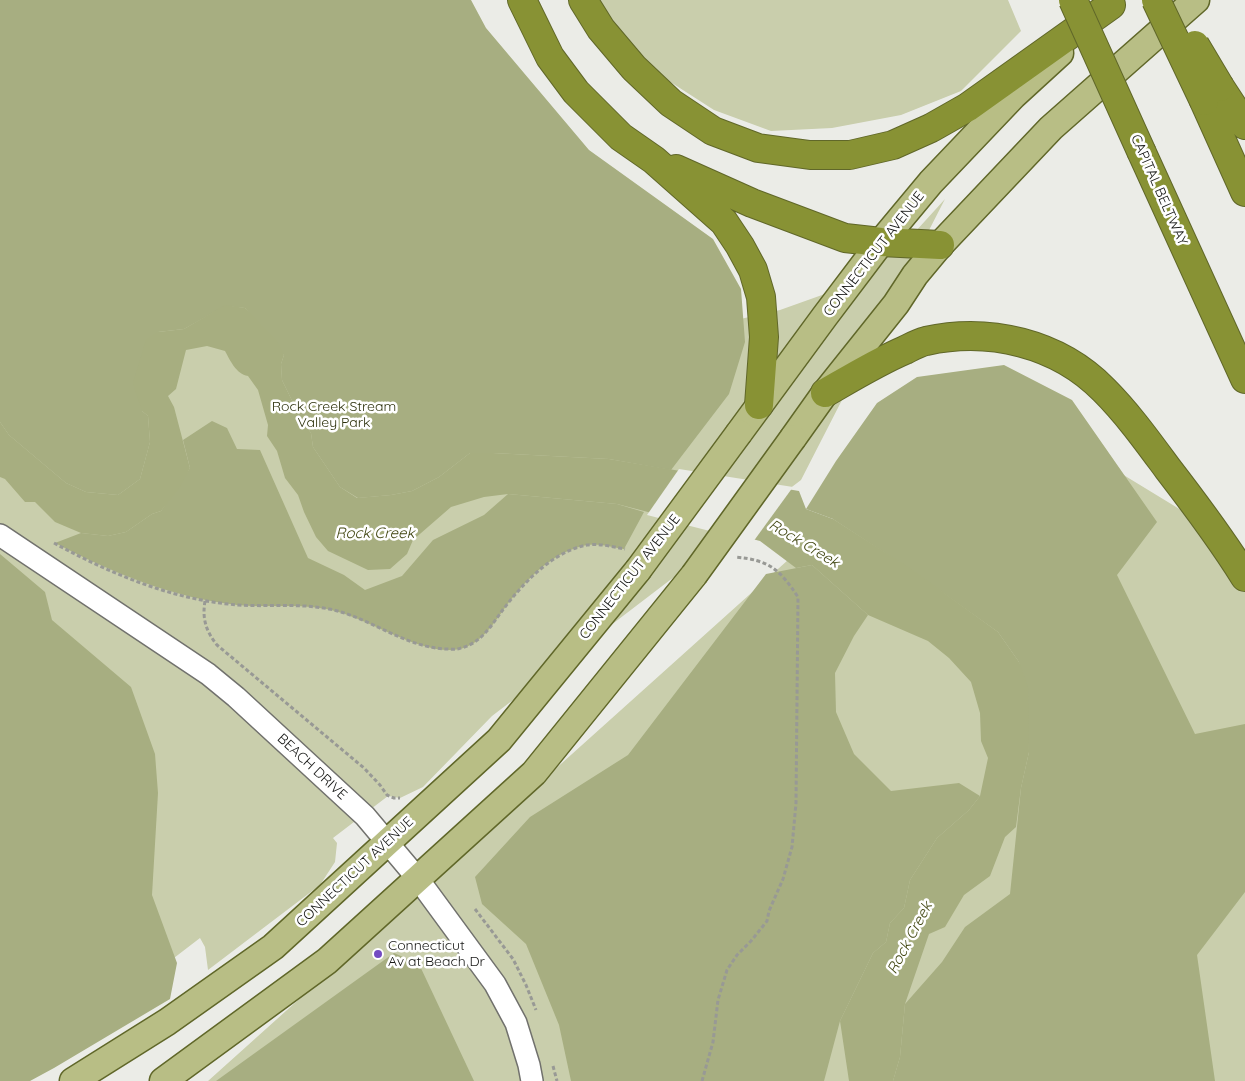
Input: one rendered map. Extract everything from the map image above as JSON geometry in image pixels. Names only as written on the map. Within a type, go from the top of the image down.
[{"type":"highway","points":[[522,0],[550,57],[576,92],[621,137],[654,160],[724,222],[740,246],[753,270],[761,297],[764,338],[759,405]]},
{"type":"highway","points":[[583,0],[601,29],[629,62],[671,103],[712,131],[758,148],[810,155],[850,155],[893,145],[931,128],[968,107],[1114,2]]},
{"type":"highway","name":"CAPITAL BELTWAY","points":[[1073,0],[1245,380]]},
{"type":"highway","points":[[1156,0],[1212,94],[1245,125]]},
{"type":"highway","points":[[1168,0],[1212,94],[1245,192]]},
{"type":"highway","points":[[654,160],[752,203],[845,238],[881,242],[940,244]]},
{"type":"highway","points":[[825,393],[884,358],[924,342],[955,336],[985,336],[1031,344],[1068,362],[1103,389],[1149,443],[1204,517],[1245,577]]},
{"type":"main road","points":[[163,1081],[327,962],[534,773],[694,575],[825,393],[896,304],[915,275],[940,244],[1051,128],[1196,0]]},
{"type":"main road","name":"CONNECTICUT AVENUE","points":[[72,1081],[167,1022],[273,947],[500,740],[638,570],[881,242],[930,182],[1013,96],[1114,2]]},
{"type":"street","name":"BEACH DRIVE","points":[[0,535],[208,674],[236,697],[365,816],[418,879],[495,984],[516,1023],[532,1081]]},
{"type":"path","points":[[205,601],[203,616],[205,626],[210,636],[223,652],[364,768],[387,795],[400,798]]},
{"type":"green space","name":"Rock Creek Stream Valley Park","points":[[0,0],[736,320],[780,310],[822,295],[880,261],[915,232],[945,199],[801,480],[492,716],[423,787],[400,798],[388,796],[333,838],[337,843],[335,862],[320,885],[208,970],[205,947],[200,938],[114,1004],[0,688]]},
{"type":"green space","points":[[0,0],[471,0],[486,28],[589,150],[713,239],[741,289],[745,342],[729,394],[671,470],[609,459],[470,453],[439,477],[412,491],[358,498],[340,487],[313,447],[311,433],[301,419],[282,380],[281,364],[284,355],[245,308],[225,306],[184,329],[158,332],[142,411],[148,416],[150,442],[140,479],[118,495],[86,492],[66,483],[9,435],[0,422]]},
{"type":"green space","points":[[592,0],[1008,0],[1021,31],[961,91],[901,115],[832,128],[771,131],[714,110],[658,74],[602,18]]},
{"type":"green space","points":[[1004,365],[1072,400],[1157,522],[1117,575],[1195,734],[1245,724],[1245,892],[1197,955],[1215,1081],[893,1081],[900,1057],[905,1004],[942,962],[965,927],[1010,894],[1021,788],[1029,752],[1019,662],[998,632],[911,570],[833,519],[806,509],[836,461],[877,403],[917,377]]},
{"type":"green space","points":[[212,421],[227,428],[237,449],[260,450],[308,558],[344,575],[365,590],[402,576],[433,540],[484,515],[508,494],[617,504],[644,512],[624,549],[587,545],[561,554],[538,570],[528,580],[479,639],[467,647],[445,650],[413,642],[346,614],[331,610],[308,607],[237,605],[166,590],[121,574],[55,543],[81,533],[108,536],[126,532],[152,514],[161,511],[190,468],[183,440]]},
{"type":"green space","points":[[1099,460],[1245,549],[1245,1081],[208,1081],[857,498]]},
{"type":"green space","points":[[0,554],[45,592],[52,620],[131,687],[155,754],[158,793],[152,895],[177,963],[170,999],[30,1081],[0,1081]]},
{"type":"green space","points":[[812,565],[868,615],[854,636],[835,673],[836,712],[854,754],[891,791],[959,783],[980,796],[969,810],[937,838],[910,880],[904,908],[890,923],[886,942],[873,953],[840,1021],[824,1081],[571,1081],[559,1025],[526,944],[482,904],[475,877],[530,817],[628,755],[766,574]]},
{"type":"green space","points":[[394,953],[419,964],[474,1081],[216,1081]]},
{"type":"water","name":"Rock Creek","points":[[225,305],[245,308],[278,343],[284,355],[281,364],[282,380],[301,419],[311,433],[313,447],[340,487],[357,498],[412,491],[439,477],[470,453],[609,459],[799,491],[806,509],[833,519],[911,569],[998,632],[1019,662],[1028,687],[1029,752],[1021,788],[1016,827],[1005,837],[990,876],[964,895],[945,927],[929,934],[905,1004],[900,1057],[893,1081],[849,1081],[840,1021],[873,953],[886,942],[890,923],[904,908],[910,880],[937,838],[969,810],[980,796],[988,758],[981,741],[980,713],[971,682],[949,658],[928,641],[868,615],[812,565],[796,568],[760,541],[617,504],[508,494],[484,497],[451,507],[413,540],[407,554],[390,569],[368,570],[328,551],[316,537],[298,495],[285,478],[277,451],[267,436],[268,425],[258,390],[248,376],[237,370],[225,351],[207,346],[186,350],[176,389],[168,396],[174,407],[190,468],[179,488],[161,511],[152,514],[126,532],[108,536],[81,533],[55,522],[35,502],[25,502],[5,479],[0,477],[0,422],[9,435],[66,483],[86,492],[118,495],[140,479],[150,442],[148,416],[142,411],[133,383],[146,340],[158,332],[184,329]]},
{"type":"pier","points":[[679,469],[793,487],[753,542],[647,515]]},
{"type":"place","name":"Connecticut Av at Beach Dr","points":[[378,954]]}]
